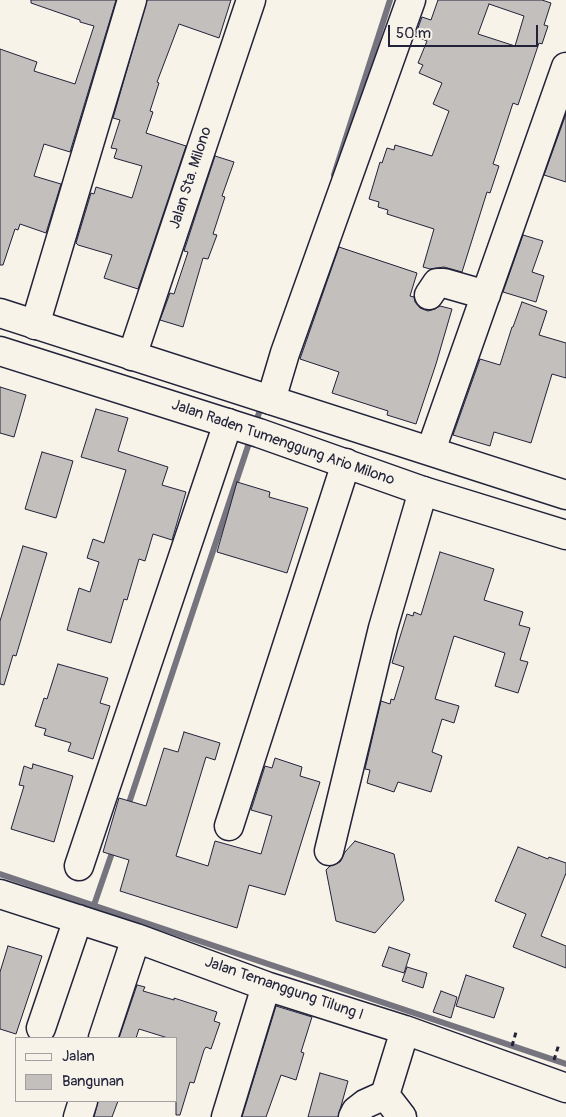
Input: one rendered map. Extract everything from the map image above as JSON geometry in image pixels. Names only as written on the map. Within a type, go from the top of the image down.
[{"type":"main road","points":[[36,325],[132,0]]},
{"type":"main road","name":"Jalan Sta. Milono","points":[[132,356],[251,0]]},
{"type":"main road","points":[[259,396],[286,353],[411,0]]},
{"type":"main road","points":[[431,450],[566,67]]},
{"type":"main road","points":[[429,295],[437,283],[444,283],[486,295]]},
{"type":"main road","points":[[0,313],[431,450],[566,495]]},
{"type":"main road","name":"Jalan Raden Tumenggung Ario Milono","points":[[0,351],[259,433],[423,491],[566,535]]},
{"type":"main road","points":[[188,411],[199,377]]},
{"type":"main road","points":[[79,866],[229,424]]},
{"type":"main road","points":[[229,826],[346,463]]},
{"type":"main road","points":[[329,851],[383,628],[423,491]]},
{"type":"main road","name":"Jalan Temanggung Tilung I","points":[[0,894],[136,938],[266,986],[405,1030],[566,1088]]},
{"type":"main road","points":[[41,1028],[78,919]]},
{"type":"main road","points":[[103,1037],[136,938]]},
{"type":"main road","points":[[226,1117],[266,986]]},
{"type":"main road","points":[[353,1117],[356,1111],[385,1094],[405,1030]]},
{"type":"main road","points":[[385,1094],[402,1117]]},
{"type":"main road","points":[[78,1117],[83,1102]]},
{"type":"building","points":[[31,0],[116,0],[70,152],[44,144],[34,176],[61,184],[46,233],[20,224],[18,230],[15,229],[3,265],[0,265],[0,49],[37,62],[34,71],[75,84],[94,26],[31,3]]},
{"type":"building","points":[[147,0],[231,0],[219,38],[179,24],[157,82],[159,83],[150,111],[153,112],[146,133],[186,146],[138,289],[104,278],[112,255],[76,243],[91,193],[94,194],[96,187],[132,198],[142,166],[114,158],[117,149],[111,148],[120,120],[113,118]]},
{"type":"building","points":[[438,0],[542,0],[551,3],[544,25],[548,26],[542,44],[539,43],[518,105],[513,103],[493,164],[499,166],[490,193],[487,192],[462,272],[444,267],[430,269],[423,267],[434,229],[387,214],[388,210],[378,207],[379,202],[369,199],[380,162],[382,163],[387,148],[394,150],[395,145],[432,156],[449,111],[433,104],[442,83],[419,73],[423,65],[418,63],[427,41],[415,36],[422,17],[431,20]],"holes":[[[489,4],[524,16],[515,46],[478,34]]]},
{"type":"building","points":[[566,114],[566,182],[544,175]]},
{"type":"building","points":[[215,156],[234,162],[222,196],[225,197],[213,234],[217,235],[208,259],[203,258],[183,327],[160,320],[170,293],[174,294],[188,252],[184,251]]},
{"type":"building","points":[[523,235],[543,241],[532,272],[544,276],[536,302],[503,292]]},
{"type":"building","points":[[339,247],[417,273],[410,296],[414,297],[415,302],[420,308],[428,311],[440,306],[452,309],[416,424],[387,415],[388,411],[332,393],[339,372],[300,359]]},
{"type":"building","points":[[522,302],[547,311],[539,335],[566,343],[566,378],[552,374],[531,443],[494,432],[490,446],[453,435],[480,359],[500,365]]},
{"type":"building","points":[[0,387],[26,395],[14,437],[0,433]]},
{"type":"building","points":[[96,409],[128,418],[118,451],[168,467],[162,485],[186,492],[172,540],[153,534],[145,561],[139,559],[127,600],[124,599],[111,643],[67,630],[79,588],[90,592],[99,562],[87,558],[93,539],[104,543],[126,470],[81,457]]},
{"type":"building","points":[[42,452],[73,461],[56,518],[25,509]]},
{"type":"building","points":[[237,482],[270,492],[269,497],[308,508],[287,573],[217,552]]},
{"type":"building","points":[[23,546],[47,553],[16,656],[13,655],[4,685],[0,684],[0,621]]},
{"type":"building","points":[[440,552],[494,569],[484,600],[523,612],[519,625],[530,628],[520,660],[528,662],[518,693],[495,686],[505,653],[454,636],[435,699],[459,706],[454,723],[442,719],[432,752],[442,756],[431,792],[398,782],[394,792],[367,783],[370,770],[365,769],[381,701],[390,704],[391,699],[394,700],[404,667],[392,663],[407,614],[413,616],[414,612],[421,615]]},
{"type":"building","points":[[58,664],[108,678],[100,703],[110,706],[93,759],[68,751],[71,743],[44,735],[46,729],[35,726],[44,698],[47,699]]},
{"type":"building","points":[[184,732],[220,743],[215,760],[206,757],[176,856],[208,866],[215,841],[261,854],[272,816],[251,810],[265,766],[272,768],[275,758],[302,767],[300,776],[320,782],[285,895],[249,885],[237,928],[120,891],[129,860],[103,852],[119,798],[146,806],[164,748],[178,752]]},
{"type":"building","points":[[33,764],[73,776],[54,842],[11,829],[24,786],[19,785],[24,766],[32,769]]},
{"type":"building","points":[[355,841],[394,854],[404,900],[375,933],[336,921],[326,870],[340,862],[345,852]]},
{"type":"building","points":[[518,847],[548,859],[549,857],[566,863],[566,873],[541,936],[566,946],[566,968],[513,947],[526,914],[495,901]]},
{"type":"building","points":[[8,946],[42,956],[16,1034],[0,1029],[0,972]]},
{"type":"building","points":[[389,947],[410,954],[404,973],[382,966]]},
{"type":"building","points":[[407,967],[427,973],[423,988],[402,981]]},
{"type":"building","points":[[466,975],[504,988],[494,1018],[456,1006]]},
{"type":"building","points":[[137,985],[145,987],[143,991],[174,1000],[174,998],[217,1012],[214,1021],[220,1023],[211,1049],[206,1047],[204,1050],[194,1083],[190,1082],[180,1115],[176,1115],[176,1102],[178,1102],[178,1037],[165,1037],[139,1029],[136,1037],[119,1037]]},
{"type":"building","points":[[441,991],[457,997],[451,1018],[433,1012]]},
{"type":"building","points":[[276,1006],[312,1017],[301,1052],[304,1053],[296,1080],[281,1075],[266,1117],[242,1117]]},
{"type":"building","points":[[320,1073],[348,1081],[338,1117],[308,1117]]},
{"type":"building","points":[[98,1102],[118,1102],[112,1117],[94,1117]]},
{"type":"waterway","points":[[334,175],[390,0]]},
{"type":"waterway","points":[[255,425],[260,410]]},
{"type":"waterway","points":[[127,809],[251,437]]},
{"type":"waterway","points":[[94,905],[114,847]]},
{"type":"waterway","points":[[0,874],[566,1064]]}]
